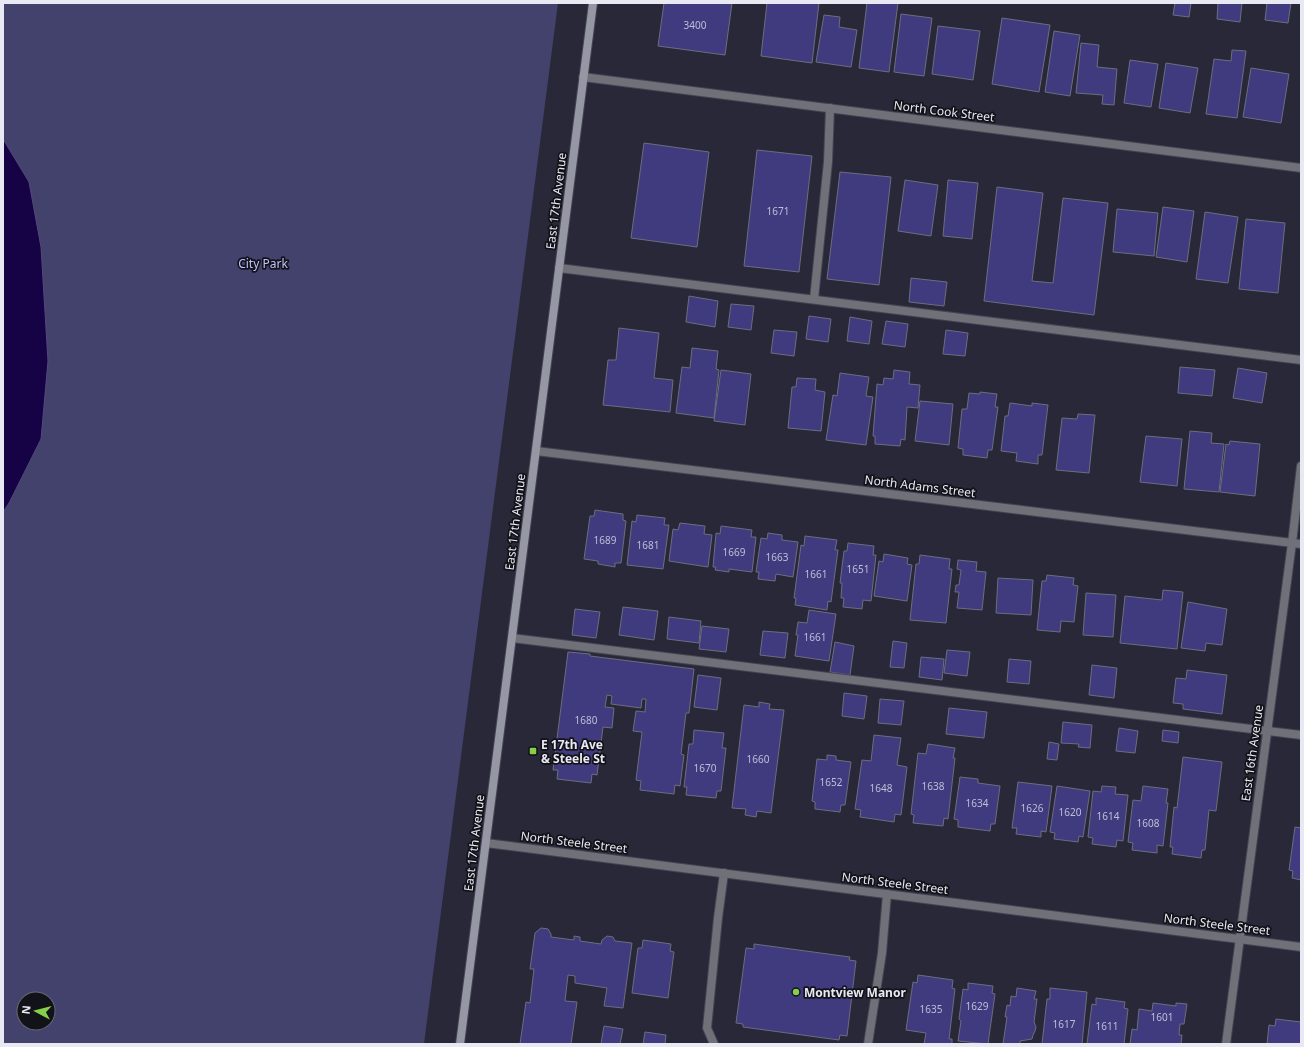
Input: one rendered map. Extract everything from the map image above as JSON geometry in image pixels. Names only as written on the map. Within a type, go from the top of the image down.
[{"type":"main road","name":"East 17th Avenue","points":[[460,1044],[593,3]]},
{"type":"street","name":"North Cook Street","points":[[583,77],[1301,168]]},
{"type":"street","points":[[814,299],[828,162],[830,108]]},
{"type":"street","points":[[559,268],[1301,360]]},
{"type":"street","name":"North Adams Street","points":[[536,451],[1301,544]]},
{"type":"street","name":"East 16th Avenue","points":[[1226,1044],[1301,466]]},
{"type":"street","points":[[512,638],[1301,735]]},
{"type":"street","name":"North Steele Street","points":[[486,843],[1301,947]]},
{"type":"street","points":[[714,1044],[708,1028],[718,918],[724,873]]},
{"type":"street","points":[[868,1044],[882,953],[887,894]]},
{"type":"green space","name":"City Park","points":[[3,3],[558,3],[424,1044],[3,1044]]},
{"type":"shaded area","points":[[3,139],[29,182],[41,247],[48,361],[41,439],[3,512]]},
{"type":"building","points":[[664,3],[732,3],[725,55],[658,46]]},
{"type":"building","points":[[767,3],[819,3],[812,63],[761,56]]},
{"type":"building","points":[[867,3],[898,3],[889,72],[859,68]]},
{"type":"building","points":[[1175,3],[1191,3],[1189,17],[1173,15]]},
{"type":"building","points":[[1218,3],[1242,3],[1240,22],[1217,19]]},
{"type":"building","points":[[1267,3],[1291,3],[1288,23],[1265,20]]},
{"type":"building","points":[[901,14],[932,18],[924,76],[894,72]]},
{"type":"building","points":[[824,15],[840,17],[839,27],[857,30],[851,67],[816,62]]},
{"type":"building","points":[[1002,18],[1050,25],[1039,92],[992,84]]},
{"type":"building","points":[[938,26],[980,31],[973,80],[932,74]]},
{"type":"building","points":[[1054,31],[1080,35],[1070,96],[1045,92]]},
{"type":"building","points":[[1081,43],[1099,45],[1097,67],[1117,69],[1114,105],[1102,104],[1103,95],[1076,93]]},
{"type":"building","points":[[1232,50],[1246,51],[1237,118],[1206,114],[1214,59],[1231,61]]},
{"type":"building","points":[[1130,60],[1158,64],[1151,107],[1124,103]]},
{"type":"building","points":[[1166,63],[1198,68],[1190,113],[1159,108]]},
{"type":"building","points":[[1251,68],[1289,74],[1281,123],[1243,117]]},
{"type":"building","points":[[644,143],[709,152],[697,247],[631,238]]},
{"type":"building","points":[[757,150],[812,156],[799,272],[744,266]]},
{"type":"building","points":[[840,172],[891,177],[879,285],[827,279]]},
{"type":"building","points":[[905,180],[938,185],[931,236],[898,231]]},
{"type":"building","points":[[948,180],[978,183],[972,239],[943,236]]},
{"type":"building","points":[[997,187],[1043,193],[1032,281],[1053,283],[1063,198],[1108,203],[1094,315],[984,301]]},
{"type":"building","points":[[1163,207],[1194,211],[1187,262],[1156,257]]},
{"type":"building","points":[[1117,209],[1158,213],[1154,256],[1113,252]]},
{"type":"building","points":[[1205,212],[1238,217],[1228,283],[1196,279]]},
{"type":"building","points":[[1246,219],[1285,223],[1278,293],[1239,289]]},
{"type":"building","points":[[911,278],[947,282],[944,306],[909,302]]},
{"type":"building","points":[[689,296],[718,301],[715,327],[686,322]]},
{"type":"building","points":[[731,304],[754,306],[751,330],[728,327]]},
{"type":"building","points":[[809,316],[831,319],[828,342],[806,339]]},
{"type":"building","points":[[850,317],[872,321],[869,344],[847,341]]},
{"type":"building","points":[[886,321],[908,324],[905,347],[882,344]]},
{"type":"building","points":[[619,328],[659,333],[654,378],[673,380],[670,412],[603,405],[608,360],[616,360]]},
{"type":"building","points":[[774,330],[797,332],[794,356],[771,353]]},
{"type":"building","points":[[946,330],[968,333],[965,356],[943,354]]},
{"type":"building","points":[[692,348],[718,351],[716,369],[719,370],[714,418],[676,413],[682,367],[690,368]]},
{"type":"building","points":[[1180,367],[1215,370],[1212,396],[1178,393]]},
{"type":"building","points":[[1238,368],[1267,373],[1262,403],[1233,398]]},
{"type":"building","points":[[721,370],[751,374],[745,425],[714,421]]},
{"type":"building","points":[[894,370],[910,372],[909,384],[920,385],[918,408],[907,407],[905,440],[901,439],[900,446],[875,444],[875,436],[873,436],[877,384],[883,385],[884,378],[893,379]]},
{"type":"building","points":[[840,373],[869,377],[866,396],[873,397],[866,445],[826,440],[833,395],[837,396]]},
{"type":"building","points":[[797,378],[816,379],[815,390],[825,392],[821,431],[788,428],[792,387],[796,387]]},
{"type":"building","points":[[980,392],[997,394],[995,407],[998,407],[992,450],[988,450],[987,458],[963,455],[963,449],[958,448],[962,409],[967,409],[969,393],[980,394]]},
{"type":"building","points":[[920,401],[953,404],[949,445],[915,441]]},
{"type":"building","points":[[1010,403],[1032,406],[1032,403],[1048,405],[1042,455],[1038,455],[1038,464],[1016,461],[1017,453],[1001,451],[1005,416],[1008,416]]},
{"type":"building","points":[[1078,414],[1095,415],[1089,473],[1056,470],[1062,418],[1077,419]]},
{"type":"building","points":[[1190,431],[1212,433],[1211,443],[1224,444],[1219,492],[1184,489]]},
{"type":"building","points":[[1146,436],[1182,439],[1177,486],[1140,482]]},
{"type":"building","points":[[1230,441],[1260,444],[1255,496],[1220,492],[1226,444],[1229,445]]},
{"type":"building","points":[[595,510],[623,514],[623,520],[626,521],[621,563],[615,563],[615,567],[598,564],[598,561],[584,559],[590,516],[594,516]]},
{"type":"building","points":[[637,515],[665,518],[664,525],[669,525],[663,569],[627,565],[632,521],[636,522]]},
{"type":"building","points":[[680,523],[705,526],[704,534],[712,535],[708,567],[669,561],[673,529],[678,530]]},
{"type":"building","points":[[721,526],[752,530],[751,537],[756,537],[752,572],[729,569],[729,572],[715,570],[716,567],[713,567],[716,533],[720,534]]},
{"type":"building","points":[[768,533],[782,535],[782,540],[798,542],[793,577],[776,574],[775,581],[758,579],[759,572],[756,572],[761,538],[767,539]]},
{"type":"building","points":[[805,536],[837,540],[835,550],[838,550],[831,602],[828,601],[827,610],[795,605],[796,598],[794,598],[801,545],[804,546]]},
{"type":"building","points":[[848,543],[874,546],[873,555],[876,555],[871,601],[863,600],[862,609],[843,607],[844,598],[841,598],[842,583],[840,583],[844,551],[847,551]]},
{"type":"building","points":[[884,554],[908,558],[907,564],[912,565],[907,601],[874,596],[879,561],[883,562]]},
{"type":"building","points":[[920,555],[950,559],[949,569],[952,569],[946,623],[910,620],[916,564],[919,564]]},
{"type":"building","points":[[958,560],[977,562],[976,571],[986,572],[982,610],[957,608],[959,592],[955,592],[956,585],[959,585],[961,570],[957,569]]},
{"type":"building","points":[[1047,575],[1074,578],[1073,585],[1078,586],[1074,622],[1061,621],[1060,632],[1037,630],[1042,581],[1046,581]]},
{"type":"building","points":[[998,578],[1033,580],[1031,615],[996,613]]},
{"type":"building","points":[[1163,590],[1183,592],[1177,649],[1120,643],[1125,596],[1162,600]]},
{"type":"building","points":[[1086,593],[1116,595],[1113,637],[1083,635]]},
{"type":"building","points":[[1188,602],[1227,609],[1222,645],[1206,643],[1205,651],[1181,648]]},
{"type":"building","points":[[623,607],[658,611],[654,640],[619,635]]},
{"type":"building","points":[[575,609],[600,612],[596,638],[572,635]]},
{"type":"building","points":[[809,610],[836,614],[829,661],[795,656],[798,622],[807,623]]},
{"type":"building","points":[[669,617],[701,621],[699,643],[667,639]]},
{"type":"building","points":[[702,626],[729,629],[726,652],[699,649]]},
{"type":"building","points":[[763,631],[788,633],[785,658],[760,655]]},
{"type":"building","points":[[893,641],[907,643],[904,668],[890,667]]},
{"type":"building","points":[[835,642],[854,646],[850,675],[830,672]]},
{"type":"building","points":[[947,650],[970,652],[967,676],[944,673]]},
{"type":"building","points":[[568,652],[694,669],[689,713],[686,713],[681,754],[684,755],[680,786],[675,785],[674,794],[640,790],[641,781],[636,780],[642,732],[633,731],[636,711],[645,712],[646,699],[642,699],[641,708],[611,704],[612,696],[607,695],[605,707],[614,708],[612,728],[603,727],[597,775],[592,774],[591,783],[557,779],[558,770],[553,770]]},
{"type":"building","points":[[921,657],[944,659],[942,680],[919,677]]},
{"type":"building","points":[[1009,659],[1031,661],[1029,684],[1007,682]]},
{"type":"building","points":[[1092,665],[1117,668],[1114,698],[1089,695]]},
{"type":"building","points":[[1187,670],[1227,675],[1222,714],[1183,709],[1183,704],[1173,703],[1176,678],[1186,679]]},
{"type":"building","points":[[698,675],[721,678],[717,710],[694,707]]},
{"type":"building","points":[[844,693],[867,696],[864,719],[842,716]]},
{"type":"building","points":[[880,699],[904,701],[901,725],[878,723]]},
{"type":"building","points":[[759,702],[770,704],[769,709],[784,710],[771,813],[757,811],[756,817],[745,815],[746,809],[732,808],[744,705],[759,707]]},
{"type":"building","points":[[949,708],[987,712],[984,738],[946,734]]},
{"type":"building","points":[[1063,722],[1092,725],[1090,748],[1078,747],[1079,744],[1061,743]]},
{"type":"building","points":[[1119,728],[1138,731],[1135,753],[1116,751]]},
{"type":"building","points":[[694,730],[724,733],[722,748],[726,748],[721,791],[717,791],[716,798],[686,795],[687,787],[684,787],[689,744],[693,744]]},
{"type":"building","points":[[1163,730],[1179,732],[1178,743],[1162,741]]},
{"type":"building","points":[[874,735],[901,738],[897,765],[907,767],[901,815],[895,814],[894,822],[860,817],[861,810],[855,809],[862,760],[871,761]]},
{"type":"building","points":[[1049,742],[1059,744],[1057,760],[1047,759]]},
{"type":"building","points":[[928,744],[955,748],[948,819],[944,818],[943,826],[913,823],[914,815],[911,814],[918,753],[926,754]]},
{"type":"building","points":[[827,755],[836,756],[836,760],[851,762],[845,805],[841,805],[840,812],[815,809],[815,802],[812,801],[817,759],[827,760]]},
{"type":"building","points":[[1183,757],[1222,762],[1216,811],[1209,810],[1205,850],[1202,850],[1201,858],[1172,854],[1173,847],[1170,847],[1174,807],[1177,808]]},
{"type":"building","points":[[960,777],[978,779],[978,783],[1000,786],[995,824],[991,824],[990,831],[958,827],[958,820],[954,819]]},
{"type":"building","points":[[1018,782],[1052,786],[1046,832],[1041,831],[1041,837],[1016,834],[1017,828],[1012,828]]},
{"type":"building","points":[[1057,786],[1090,791],[1083,837],[1079,836],[1078,842],[1054,839],[1055,833],[1050,832]]},
{"type":"building","points":[[1102,786],[1116,787],[1115,794],[1128,795],[1123,841],[1117,840],[1116,847],[1092,844],[1093,838],[1088,837],[1093,791],[1101,792]]},
{"type":"building","points":[[1143,786],[1168,789],[1166,803],[1168,803],[1163,846],[1157,845],[1157,853],[1132,850],[1133,843],[1128,842],[1133,800],[1141,801]]},
{"type":"building","points":[[1295,827],[1301,828],[1301,880],[1292,878],[1293,871],[1289,870]]},
{"type":"building","points":[[541,928],[548,929],[551,937],[574,940],[574,936],[580,937],[580,941],[601,944],[602,940],[607,936],[613,937],[615,941],[632,943],[623,1008],[604,1006],[607,988],[575,983],[575,976],[568,975],[565,1001],[577,1002],[571,1044],[520,1044],[526,1002],[530,1003],[534,969],[530,969],[535,933]]},
{"type":"building","points":[[643,940],[671,944],[670,951],[674,952],[668,998],[632,993],[638,948],[642,948]]},
{"type":"building","name":"Montview Manor","points":[[754,944],[850,957],[849,960],[856,961],[847,1036],[840,1035],[839,1040],[743,1027],[743,1024],[736,1023],[746,948],[754,949]]},
{"type":"building","points":[[918,975],[953,980],[952,988],[955,989],[949,1039],[952,1039],[952,1044],[924,1044],[926,1033],[906,1030],[913,982],[917,983]]},
{"type":"building","points":[[968,983],[993,986],[992,993],[995,994],[988,1044],[958,1041],[963,989],[968,990]]},
{"type":"building","points":[[1017,988],[1036,991],[1034,999],[1037,999],[1034,1022],[1036,1027],[1035,1031],[1032,1039],[1020,1041],[1020,1044],[1003,1044],[1007,1017],[1005,1017],[1007,1005],[1010,1006],[1011,996],[1016,997]]},
{"type":"building","points":[[1050,988],[1087,992],[1082,1044],[1042,1044],[1047,999],[1050,999]]},
{"type":"building","points":[[1096,998],[1125,1002],[1124,1008],[1128,1009],[1124,1044],[1087,1044],[1092,1004],[1096,1005]]},
{"type":"building","points":[[1153,1003],[1176,1006],[1176,1003],[1187,1004],[1184,1024],[1180,1024],[1179,1035],[1182,1035],[1181,1044],[1130,1044],[1132,1029],[1137,1030],[1139,1009],[1152,1011]]},
{"type":"building","points":[[1276,1019],[1301,1022],[1301,1044],[1267,1044],[1269,1025],[1275,1026]]},
{"type":"building","points":[[604,1026],[623,1029],[620,1044],[601,1044]]},
{"type":"building","points":[[645,1032],[666,1035],[665,1044],[643,1044]]},
{"type":"place","name":"E 17th Ave & Steele St","points":[[533,751]]},
{"type":"place","name":"Montview Manor","points":[[796,992]]}]
